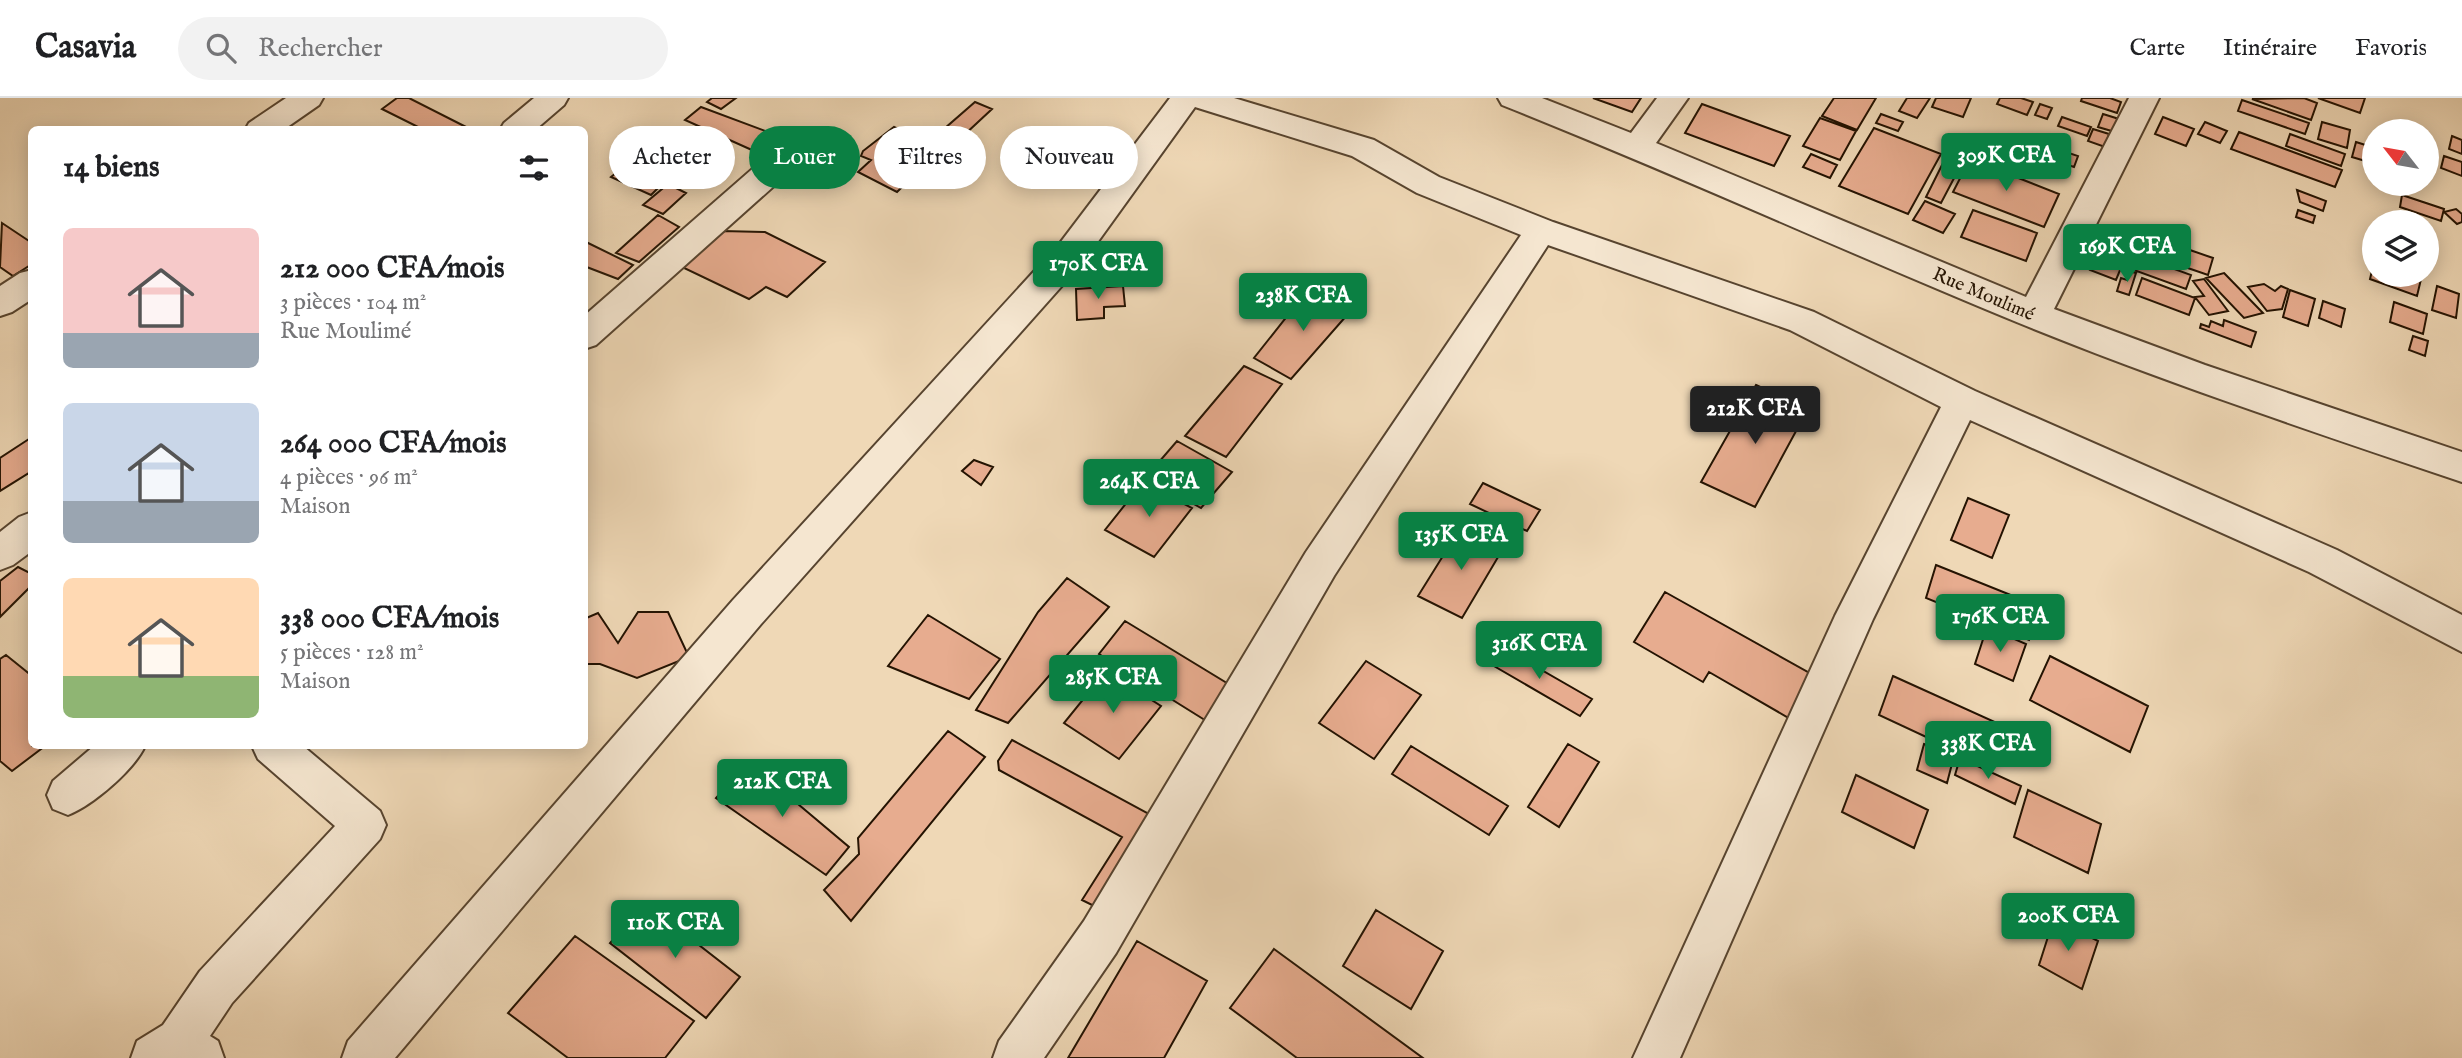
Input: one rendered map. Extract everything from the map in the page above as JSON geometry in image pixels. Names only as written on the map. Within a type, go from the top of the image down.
[{"type":"street","points":[[266,126],[308,98]]},
{"type":"street","points":[[520,126],[554,98]]},
{"type":"street","points":[[365,1058],[747,612],[1072,252],[1186,98]]},
{"type":"street","points":[[1200,98],[1363,148],[1428,185],[1541,230],[1802,321],[1962,401],[2323,561],[2462,635]]},
{"type":"street","name":"Rue Moulimé","points":[[1513,98],[1638,146],[2034,314],[2249,394],[2462,467]]},
{"type":"street","points":[[1638,146],[1673,98]]},
{"type":"street","points":[[2034,314],[2144,98]]},
{"type":"street","points":[[588,332],[750,189]]},
{"type":"street","points":[[1016,1058],[1100,937],[1320,564],[1541,230]]},
{"type":"street","points":[[0,303],[28,285]]},
{"type":"street","points":[[1656,1058],[1855,617],[1962,401]]},
{"type":"street","points":[[68,795],[121,749]]},
{"type":"street","points":[[178,1052],[216,987],[365,825],[276,749]]},
{"type":"building","points":[[397,98],[409,98],[464,126],[416,126],[382,109]]},
{"type":"building","points":[[712,98],[736,98],[721,109],[707,102]]},
{"type":"building","points":[[1593,98],[1641,98],[1632,112]]},
{"type":"building","points":[[1834,98],[1876,98],[1857,130],[1822,116]]},
{"type":"building","points":[[1907,98],[1930,98],[1917,118],[1899,111]]},
{"type":"building","points":[[1936,98],[1971,98],[1963,117],[1932,107]]},
{"type":"building","points":[[2000,98],[2021,98],[2033,102],[2027,115],[1997,104]]},
{"type":"building","points":[[2082,98],[2110,98],[2121,102],[2117,113],[2081,101]]},
{"type":"building","points":[[2304,98],[2317,103],[2311,120],[2252,99]]},
{"type":"building","points":[[2318,98],[2365,98],[2360,113]]},
{"type":"building","points":[[2242,100],[2309,123],[2305,134],[2238,111]]},
{"type":"building","points":[[975,102],[992,109],[974,126],[947,126]]},
{"type":"building","points":[[1702,104],[1790,136],[1774,166],[1685,133]]},
{"type":"building","points":[[2040,104],[2052,108],[2047,119],[2035,115]]},
{"type":"building","points":[[701,107],[752,126],[749,126],[749,149],[735,142],[735,126],[698,126],[685,120]]},
{"type":"building","points":[[1881,114],[1903,122],[1898,131],[1876,123]]},
{"type":"building","points":[[2103,114],[2119,119],[2115,132],[2098,127]]},
{"type":"building","points":[[2062,117],[2091,127],[2087,136],[2058,126]]},
{"type":"building","points":[[2163,117],[2194,129],[2186,146],[2155,134]]},
{"type":"building","points":[[1820,118],[1856,131],[1840,160],[1803,146]]},
{"type":"building","points":[[2205,122],[2227,131],[2220,143],[2198,134]]},
{"type":"building","points":[[2322,122],[2350,130],[2347,148],[2318,139]]},
{"type":"building","points":[[1874,128],[1941,154],[1908,214],[1839,186]]},
{"type":"building","points":[[2093,129],[2109,134],[2105,147],[2088,141]]},
{"type":"building","points":[[2239,132],[2342,170],[2335,187],[2231,149]]},
{"type":"building","points":[[2290,134],[2345,154],[2341,166],[2286,146]]},
{"type":"building","points":[[2452,136],[2462,140],[2462,154],[2449,149]]},
{"type":"building","points":[[874,142],[874,180],[860,173],[871,160],[861,156]]},
{"type":"building","points":[[2356,142],[2362,144],[2362,160],[2352,157]]},
{"type":"building","points":[[1972,143],[1986,148],[1981,160],[1967,155]]},
{"type":"building","points":[[2051,147],[2078,156],[2074,167],[2047,158]]},
{"type":"building","points":[[1811,154],[1837,165],[1830,178],[1803,167]]},
{"type":"building","points":[[2444,156],[2462,162],[2462,176],[2441,168]]},
{"type":"building","points":[[1946,157],[1962,163],[1941,203],[1926,197]]},
{"type":"building","points":[[1970,159],[2059,194],[2044,227],[1953,192]]},
{"type":"building","points":[[638,189],[657,189],[651,195]]},
{"type":"building","points":[[662,189],[678,189],[686,193],[663,214],[643,205]]},
{"type":"building","points":[[2297,190],[2326,201],[2323,211],[2300,202]]},
{"type":"building","points":[[2402,196],[2405,196],[2444,209],[2441,221],[2439,210],[2409,210],[2400,207]]},
{"type":"building","points":[[1925,201],[1955,214],[1943,233],[1913,220]]},
{"type":"building","points":[[2456,209],[2462,214],[2462,222],[2457,224],[2444,212]]},
{"type":"building","points":[[1973,210],[2037,233],[2026,261],[1961,237]]},
{"type":"building","points":[[2298,210],[2315,216],[2313,223],[2296,217]]},
{"type":"building","points":[[658,215],[679,227],[639,262],[616,253]]},
{"type":"building","points":[[2,223],[28,240],[28,267],[13,276],[0,267]]},
{"type":"building","points":[[2107,230],[2137,239],[2134,252],[2104,242]]},
{"type":"building","points":[[722,231],[765,232],[825,262],[787,297],[766,287],[749,299],[682,267]]},
{"type":"building","points":[[588,243],[633,265],[618,279],[588,268]]},
{"type":"building","points":[[2102,243],[2127,253],[2116,280],[2090,270]]},
{"type":"building","points":[[2187,249],[2213,258],[2208,275],[2182,266]]},
{"type":"building","points":[[2136,255],[2191,275],[2186,289],[2131,269]]},
{"type":"building","points":[[2129,271],[2136,273],[2129,295],[2117,291],[2121,278],[2127,280]]},
{"type":"building","points":[[2224,273],[2263,313],[2244,318],[2206,278]]},
{"type":"building","points":[[2142,278],[2195,298],[2189,315],[2136,295]]},
{"type":"building","points":[[2204,279],[2228,311],[2209,315],[2195,297],[2204,296],[2193,281]]},
{"type":"building","points":[[2264,284],[2275,291],[2281,286],[2288,289],[2282,309],[2267,311],[2248,287]]},
{"type":"building","points":[[1123,286],[1125,306],[1104,307],[1104,318],[1077,320],[1076,289]]},
{"type":"building","points":[[2392,287],[2419,287],[2417,296]]},
{"type":"building","points":[[2437,287],[2459,294],[2456,318],[2432,310]]},
{"type":"building","points":[[2290,290],[2315,299],[2308,326],[2283,317]]},
{"type":"building","points":[[1307,291],[1355,306],[1291,379],[1254,358]]},
{"type":"building","points":[[2323,301],[2345,309],[2341,327],[2319,318]]},
{"type":"building","points":[[2394,302],[2427,314],[2423,334],[2390,322]]},
{"type":"building","points":[[2224,320],[2256,332],[2251,347],[2200,328],[2201,324],[2209,327],[2211,321],[2223,326]]},
{"type":"building","points":[[2413,336],[2428,341],[2425,356],[2409,350]]},
{"type":"building","points":[[1244,366],[1282,384],[1226,457],[1185,436]]},
{"type":"building","points":[[1756,385],[1808,409],[1755,507],[1701,482]]},
{"type":"building","points":[[28,440],[28,474],[0,491],[0,458]]},
{"type":"building","points":[[1177,441],[1232,472],[1201,508],[1146,477]]},
{"type":"building","points":[[974,460],[993,467],[981,485],[962,471]]},
{"type":"building","points":[[1143,482],[1192,508],[1154,557],[1105,530]]},
{"type":"building","points":[[1483,483],[1540,510],[1527,531],[1470,504]]},
{"type":"building","points":[[1968,498],[2009,515],[1992,558],[1951,540]]},
{"type":"building","points":[[1461,527],[1504,547],[1462,618],[1418,596]]},
{"type":"building","points":[[1936,565],[2038,606],[2029,640],[1926,598]]},
{"type":"building","points":[[18,567],[28,572],[28,589],[0,617],[0,581]]},
{"type":"building","points":[[1067,578],[1109,607],[1008,723],[976,710],[1038,612]]},
{"type":"building","points":[[1665,592],[1822,680],[1799,724],[1709,672],[1703,682],[1634,642]]},
{"type":"building","points":[[638,612],[668,612],[689,657],[637,678],[600,664],[588,664],[588,617],[598,613],[618,643]]},
{"type":"building","points":[[928,615],[1000,659],[969,699],[888,666]]},
{"type":"building","points":[[1125,621],[1235,688],[1208,722],[1099,654]]},
{"type":"building","points":[[1987,627],[2026,644],[2013,681],[1975,664]]},
{"type":"building","points":[[1498,645],[1592,699],[1580,716],[1487,662]]},
{"type":"building","points":[[6,655],[28,673],[28,749],[41,749],[12,771],[0,761],[0,659]]},
{"type":"building","points":[[2050,656],[2148,706],[2130,752],[2030,700]]},
{"type":"building","points":[[1366,661],[1421,695],[1374,759],[1319,723]]},
{"type":"building","points":[[1106,671],[1161,706],[1119,759],[1064,723]]},
{"type":"building","points":[[1893,676],[1997,723],[1984,764],[1879,715]]},
{"type":"building","points":[[948,731],[985,757],[851,921],[824,890],[859,854],[858,838]]},
{"type":"building","points":[[1012,740],[1151,815],[1094,906],[1082,900],[1122,837],[999,770],[998,761]]},
{"type":"building","points":[[1568,744],[1599,762],[1559,827],[1528,807]]},
{"type":"building","points":[[1924,744],[1954,756],[1947,783],[1917,770]]},
{"type":"building","points":[[1411,746],[1508,806],[1489,835],[1392,774]]},
{"type":"building","points":[[1960,758],[2021,786],[2015,804],[1955,775]]},
{"type":"building","points":[[748,762],[849,847],[826,875],[716,798]]},
{"type":"building","points":[[1856,775],[1928,810],[1914,848],[1842,812]]},
{"type":"building","points":[[2028,790],[2101,824],[2088,873],[2014,837]]},
{"type":"building","points":[[645,903],[740,977],[706,1018],[610,943]]},
{"type":"building","points":[[1376,910],[1443,951],[1411,1009],[1343,966]]},
{"type":"building","points":[[2054,918],[2098,941],[2082,989],[2039,965]]},
{"type":"building","points":[[575,936],[694,1021],[665,1058],[568,1058],[508,1013]]},
{"type":"building","points":[[1137,941],[1207,981],[1164,1058],[1068,1058]]},
{"type":"building","points":[[1274,949],[1423,1058],[1297,1058],[1230,1008]]}]
